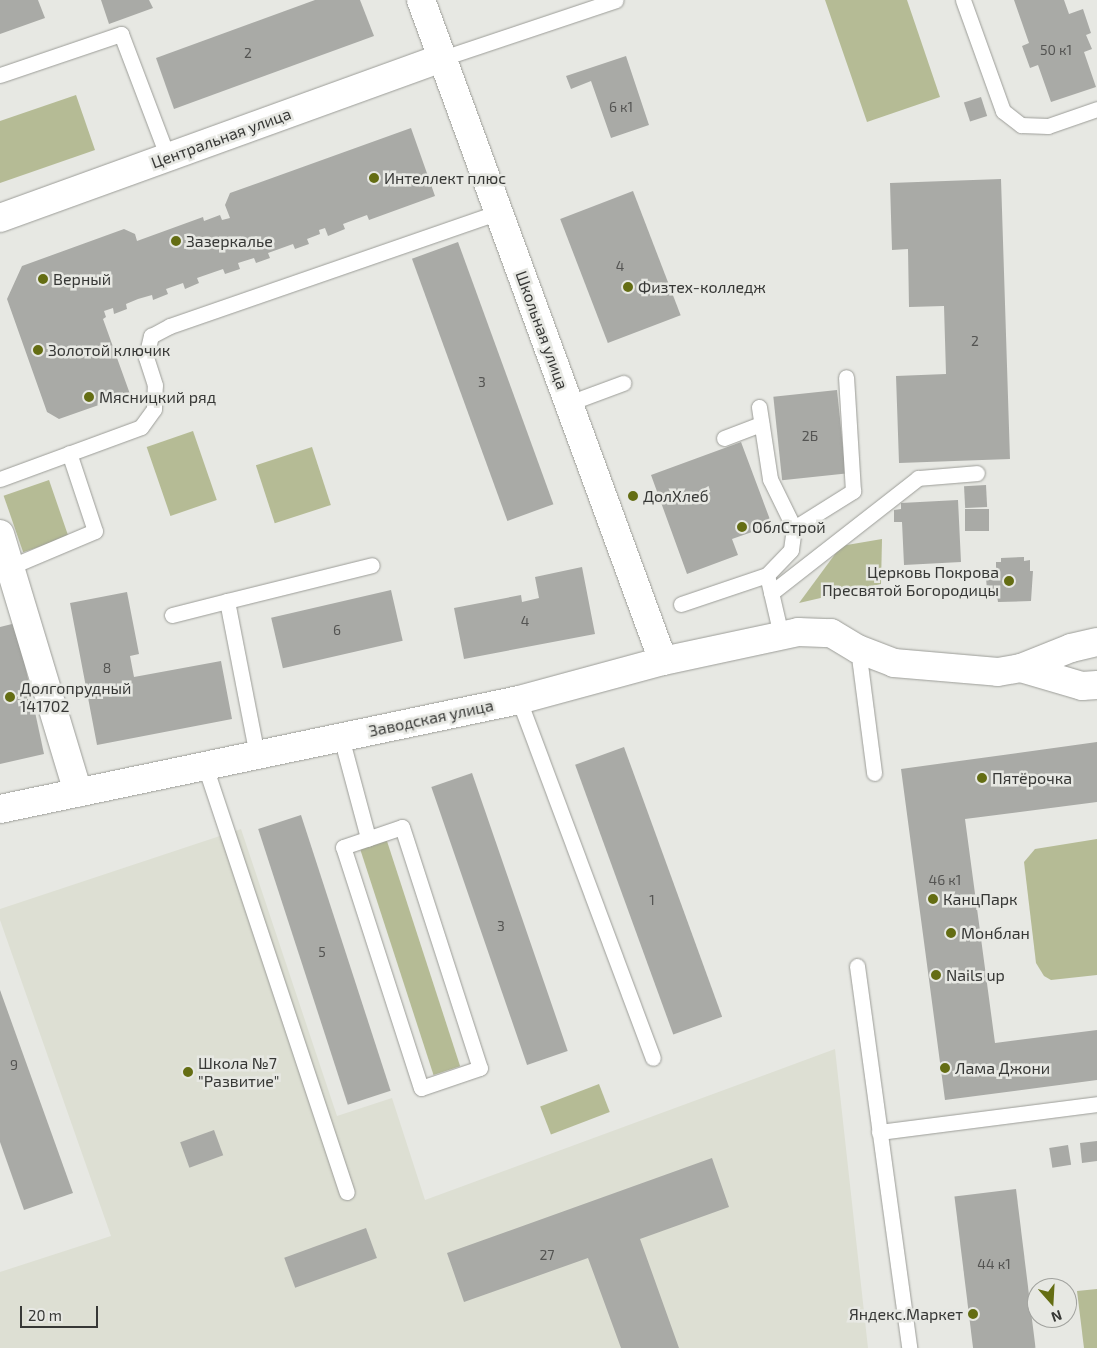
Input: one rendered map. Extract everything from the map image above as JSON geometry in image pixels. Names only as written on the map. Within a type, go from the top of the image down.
[{"type":"street","name":"Школьная улица","points":[[421,0],[663,661]]},
{"type":"street","name":"Центральная улица","points":[[0,218],[443,58]]},
{"type":"street","points":[[0,534],[9,572],[78,792]]},
{"type":"street","name":"Заводская улица","points":[[0,809],[519,700],[663,661],[798,632],[831,633],[858,649],[894,663],[998,672],[1021,668]]},
{"type":"street","points":[[1021,668],[1071,648],[1097,642]]},
{"type":"street","points":[[1021,668],[1082,686],[1097,686]]},
{"type":"lane","points":[[443,58],[616,0]]},
{"type":"lane","points":[[963,0],[1003,111],[1021,125],[1048,126],[1097,109]]},
{"type":"lane","points":[[0,75],[122,34],[168,158]]},
{"type":"lane","points":[[0,479],[141,427],[154,409],[155,385],[146,357],[151,336],[170,326],[499,212]]},
{"type":"lane","points":[[794,528],[852,491],[846,377]]},
{"type":"lane","points":[[569,403],[623,383]]},
{"type":"lane","points":[[681,604],[767,575],[791,550],[794,528],[770,479],[759,407]]},
{"type":"lane","points":[[724,438],[761,424]]},
{"type":"lane","points":[[9,572],[95,531],[69,453]]},
{"type":"lane","points":[[771,593],[918,478],[978,473]]},
{"type":"lane","points":[[172,615],[372,565]]},
{"type":"lane","points":[[767,575],[782,635]]},
{"type":"lane","points":[[227,601],[257,755]]},
{"type":"lane","points":[[858,649],[874,773]]},
{"type":"lane","points":[[519,700],[653,1058]]},
{"type":"lane","points":[[341,737],[368,838]]},
{"type":"lane","points":[[205,766],[347,1192]]},
{"type":"lane","points":[[402,827],[480,1068],[422,1088],[343,847],[368,838],[402,827]]},
{"type":"lane","points":[[857,966],[909,1348]]},
{"type":"lane","points":[[879,1132],[1097,1104]]},
{"type":"shaded area","name":"Школа №7 \"Развитие\"","points":[[241,829],[337,1116],[392,1098],[425,1200],[835,1049],[868,1348],[0,1348],[0,1272],[111,1236],[0,920],[0,909]]},
{"type":"green space","points":[[825,0],[907,0],[940,97],[867,122]]},
{"type":"green space","points":[[76,95],[95,150],[0,183],[0,121]]},
{"type":"green space","points":[[193,431],[217,500],[170,516],[147,447]]},
{"type":"green space","points":[[312,447],[331,505],[275,523],[256,465]]},
{"type":"green space","points":[[49,480],[69,537],[23,552],[4,496]]},
{"type":"green space","points":[[882,539],[881,584],[799,603],[841,546]]},
{"type":"green space","points":[[386,838],[460,1066],[434,1075],[359,847]]},
{"type":"green space","points":[[1097,839],[1097,975],[1051,980],[1044,976],[1036,963],[1024,862],[1035,849]]},
{"type":"green space","points":[[599,1084],[610,1112],[551,1135],[540,1107]]},
{"type":"green space","points":[[1097,1289],[1097,1348],[1084,1348],[1077,1291]]},
{"type":"building","points":[[0,0],[38,0],[45,18],[0,34]]},
{"type":"building","points":[[101,0],[149,0],[153,8],[109,24]]},
{"type":"building","points":[[315,0],[360,0],[374,36],[174,109],[156,58]]},
{"type":"building","points":[[1014,0],[1064,0],[1069,14],[1083,9],[1091,33],[1086,35],[1092,49],[1084,52],[1096,87],[1051,102],[1038,65],[1030,68],[1022,46],[1029,43]]},
{"type":"building","points":[[626,56],[649,125],[611,138],[591,81],[571,89],[566,76]]},
{"type":"building","points":[[981,97],[987,116],[970,122],[964,103]]},
{"type":"building","points":[[411,128],[435,196],[369,220],[367,215],[343,224],[345,229],[328,236],[325,228],[319,230],[320,234],[307,239],[309,244],[295,249],[293,244],[268,253],[270,258],[256,263],[254,258],[238,263],[240,269],[225,274],[223,269],[197,278],[199,283],[185,289],[183,283],[166,289],[168,294],[153,300],[152,295],[138,299],[126,304],[127,309],[114,314],[113,308],[104,311],[106,317],[103,319],[130,394],[59,419],[47,412],[7,299],[22,266],[124,229],[135,234],[137,241],[203,217],[204,221],[220,215],[222,220],[230,218],[225,205],[230,193]]},
{"type":"building","points":[[1001,179],[1010,459],[899,463],[896,376],[946,374],[944,306],[909,307],[908,249],[892,250],[890,183]]},
{"type":"building","points":[[633,191],[681,315],[608,343],[560,219]]},
{"type":"building","points":[[458,242],[553,504],[507,521],[412,259]]},
{"type":"building","points":[[837,390],[846,474],[782,480],[773,397]]},
{"type":"building","points":[[741,442],[772,525],[732,539],[738,555],[687,574],[651,475]]},
{"type":"building","points":[[986,485],[987,507],[965,508],[964,486]]},
{"type":"building","points":[[958,500],[961,562],[904,565],[902,522],[894,522],[894,510],[901,509],[901,503]]},
{"type":"building","points":[[965,509],[989,509],[989,531],[965,531]]},
{"type":"building","name":"Церковь Покрова Пресвятой Богородицы","points":[[1024,557],[1024,561],[1030,560],[1030,571],[1033,571],[1031,601],[998,602],[997,596],[987,590],[986,578],[996,572],[996,562],[1001,562],[1001,558]]},
{"type":"building","points":[[582,567],[595,634],[464,659],[454,608],[521,595],[522,602],[539,598],[535,577]]},
{"type":"building","points":[[391,590],[403,641],[283,668],[271,618]]},
{"type":"building","points":[[127,592],[139,654],[130,656],[134,677],[221,661],[232,719],[97,745],[70,603]]},
{"type":"building","points":[[16,623],[44,754],[0,764],[0,627]]},
{"type":"building","points":[[1097,742],[1097,802],[965,819],[995,1043],[1097,1030],[1097,1080],[945,1100],[901,769]]},
{"type":"building","points":[[624,747],[722,1017],[673,1034],[575,765]]},
{"type":"building","points":[[472,773],[568,1051],[527,1065],[431,787]]},
{"type":"building","points":[[301,815],[391,1091],[348,1105],[258,829]]},
{"type":"building","points":[[0,990],[73,1193],[24,1210],[0,1142]]},
{"type":"building","points":[[214,1130],[223,1155],[189,1168],[180,1142]]},
{"type":"building","points":[[1097,1141],[1097,1161],[1082,1163],[1080,1143]]},
{"type":"building","points":[[1068,1145],[1071,1165],[1052,1168],[1049,1148]]},
{"type":"building","points":[[712,1158],[729,1207],[640,1239],[679,1348],[621,1348],[588,1258],[464,1302],[447,1253]]},
{"type":"building","points":[[1016,1189],[1027,1279],[1027,1328],[1033,1328],[1035,1348],[973,1348],[954,1197]]},
{"type":"building","points":[[366,1228],[377,1258],[295,1288],[284,1258]]},
{"type":"place","name":"Интеллект плюс","points":[[374,178]]},
{"type":"place","name":"Зазеркалье","points":[[176,241]]},
{"type":"place","name":"Верный","points":[[43,279]]},
{"type":"place","name":"Физтех-колледж","points":[[628,287]]},
{"type":"place","name":"Золотой ключик","points":[[38,350]]},
{"type":"place","name":"Мясницкий ряд","points":[[89,397]]},
{"type":"place","name":"ДолХлеб","points":[[633,496]]},
{"type":"place","name":"ОблСтрой","points":[[742,527]]},
{"type":"place","name":"Церковь Покрова Пресвятой Богородицы","points":[[1009,581]]},
{"type":"place","name":"Долгопрудный 141702","points":[[10,697]]},
{"type":"place","name":"Пятёрочка","points":[[982,778]]},
{"type":"place","name":"КанцПарк","points":[[933,899]]},
{"type":"place","name":"Монблан","points":[[951,933]]},
{"type":"place","name":"Nails up","points":[[936,975]]},
{"type":"place","name":"Лама Джони","points":[[945,1068]]},
{"type":"place","name":"Школа №7 \"Развитие\"","points":[[188,1072]]},
{"type":"place","name":"Яндекс.Маркет","points":[[973,1314]]}]
